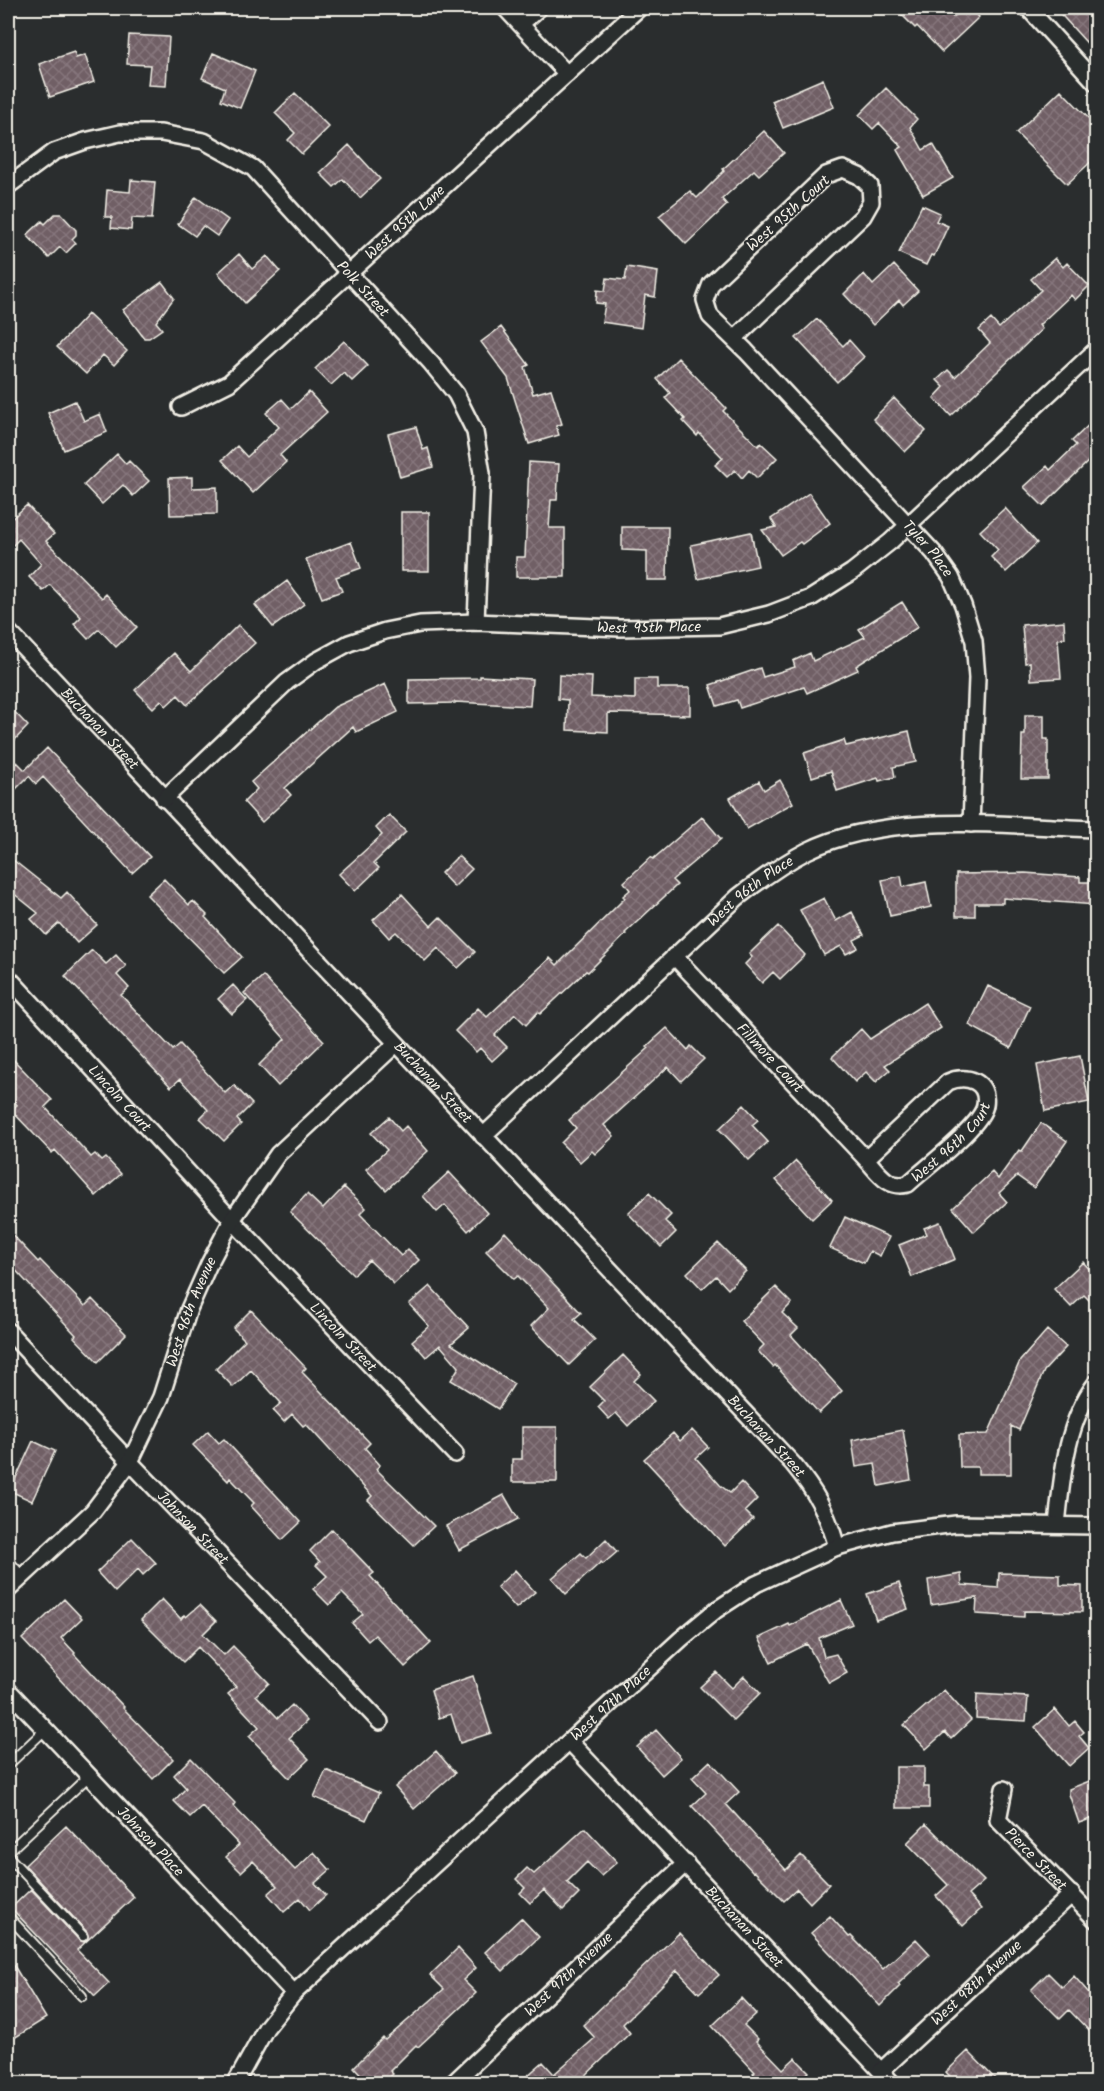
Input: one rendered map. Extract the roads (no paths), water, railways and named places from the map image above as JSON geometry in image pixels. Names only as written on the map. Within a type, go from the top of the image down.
[{"type":"street","points":[[505,8],[567,74]]},
{"type":"street","points":[[521,24],[539,8]]},
{"type":"street","name":"West 95th Lane","points":[[181,407],[229,383],[639,8]]},
{"type":"street","points":[[1028,8],[1096,82]]},
{"type":"street","name":"Polk Street","points":[[8,186],[54,152],[85,141],[120,133],[161,133],[204,141],[253,168],[431,363],[456,394],[475,432],[482,473],[476,622]]},
{"type":"street","name":"West 95th Court","points":[[843,169],[859,176],[870,186],[872,202],[863,216],[734,339],[710,316],[705,300],[711,284],[826,175],[843,169]]},
{"type":"street","name":"Tyler Place","points":[[734,339],[934,553],[951,577],[963,605],[974,641],[977,678],[971,824]]},
{"type":"street","name":"West 95th Place","points":[[164,799],[287,682],[316,661],[349,643],[385,631],[420,624],[476,622],[620,628],[719,626],[769,614],[811,598],[852,572],[908,526],[1096,350]]},
{"type":"street","name":"Buchanan Street","points":[[8,632],[794,1464],[809,1483],[827,1515],[837,1546]]},
{"type":"street","name":"West 96th Place","points":[[483,1136],[738,897],[771,871],[808,850],[846,836],[887,827],[971,824],[1096,829]]},
{"type":"street","name":"Fillmore Court","points":[[674,956],[866,1159]]},
{"type":"street","name":"Lincoln Court","points":[[8,977],[232,1220]]},
{"type":"street","name":"West 96th Avenue","points":[[8,1590],[93,1511],[130,1462],[161,1396],[189,1310],[232,1220],[278,1154],[396,1044]]},
{"type":"street","name":"West 96th Court","points":[[959,1077],[970,1078],[985,1094],[985,1106],[978,1120],[908,1184],[898,1186],[887,1182],[866,1159],[948,1082],[959,1077]]},
{"type":"street","name":"Lincoln Street","points":[[232,1220],[455,1454]]},
{"type":"street","name":"Johnson Street","points":[[8,1331],[130,1462],[380,1722]]},
{"type":"street","points":[[1057,1525],[1062,1475],[1073,1430],[1088,1393],[1096,1383]]},
{"type":"street","name":"West 97th Place","points":[[235,2084],[266,2028],[294,1993],[681,1639],[716,1610],[756,1584],[837,1546],[892,1532],[956,1524],[1096,1526]]},
{"type":"street","name":"Johnson Place","points":[[8,1690],[294,1993]]},
{"type":"street","name":"Buchanan Street","points":[[570,1742],[893,2084]]},
{"type":"street","name":"Pierce Street","points":[[1004,1789],[998,1820],[1096,1920]]},
{"type":"street","name":"West 97th Avenue","points":[[452,2084],[686,1863]]},
{"type":"street","name":"West 98th Avenue","points":[[881,2071],[1072,1894]]},
{"type":"lane","points":[[8,1560],[22,1576]]},
{"type":"lane","points":[[8,1765],[46,1730]]},
{"type":"lane","points":[[83,1936],[8,1854],[90,1775]]},
{"type":"lane","points":[[8,1916],[82,1996]]}]
